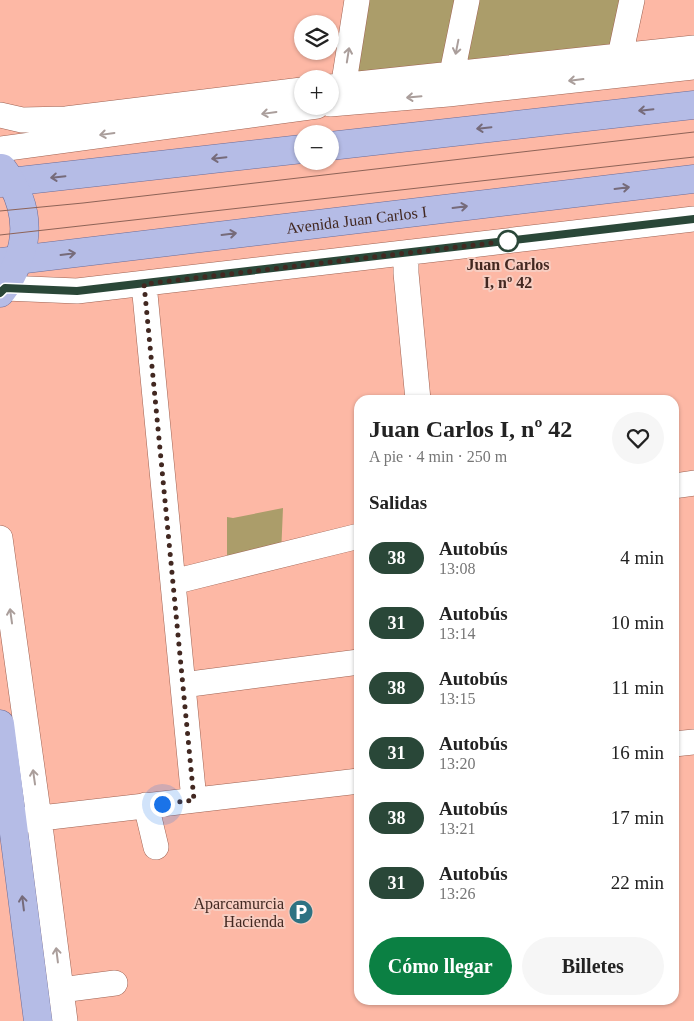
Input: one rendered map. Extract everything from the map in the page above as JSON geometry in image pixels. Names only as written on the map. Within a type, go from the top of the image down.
[{"type":"main road","points":[[339,145],[694,105]]},
{"type":"main road","points":[[6,275],[26,232],[23,208],[4,177],[294,150]]},
{"type":"main road","name":"Avenida Juan Carlos I","points":[[6,275],[694,179]]},
{"type":"main road","points":[[0,724],[38,1021]]},
{"type":"street","points":[[339,70],[357,0]]},
{"type":"street","points":[[450,84],[467,0]]},
{"type":"street","points":[[618,65],[632,0]]},
{"type":"street","points":[[339,96],[618,65],[694,48]]},
{"type":"street","points":[[618,65],[694,67]]},
{"type":"street","points":[[0,115],[22,120],[66,119],[294,91]]},
{"type":"street","points":[[0,149],[294,103]]},
{"type":"street","points":[[6,275],[77,291],[694,219]]},
{"type":"street","points":[[406,253],[406,273],[418,395]]},
{"type":"street","points":[[144,284],[194,800]]},
{"type":"street","points":[[679,485],[694,483]]},
{"type":"street","points":[[173,582],[354,537]]},
{"type":"street","points":[[0,538],[65,1021]]},
{"type":"street","points":[[183,685],[354,663]]},
{"type":"street","points":[[679,744],[694,742]]},
{"type":"street","points":[[12,822],[354,782]]},
{"type":"street","points":[[146,806],[156,848]]},
{"type":"street","points":[[61,990],[114,983]]},
{"type":"shaded area","points":[[357,0],[632,0],[616,75],[341,103]]},
{"type":"shaded area","points":[[283,508],[281,555],[227,558],[227,517],[233,518]]},
{"type":"tram line","points":[[0,211],[694,132]]},
{"type":"tram line","points":[[0,235],[694,157]]},
{"type":"bus line","name":"38","points":[[0,293],[5,288],[77,291],[694,219]]},
{"type":"place","name":"Juan Carlos I, nº 42","points":[[508,241]]},
{"type":"place","name":"Aparcamurcia Hacienda","points":[[301,912]]},
{"type":"route","points":[[162,804],[194,800],[144,284],[517,240],[508,241]]}]
